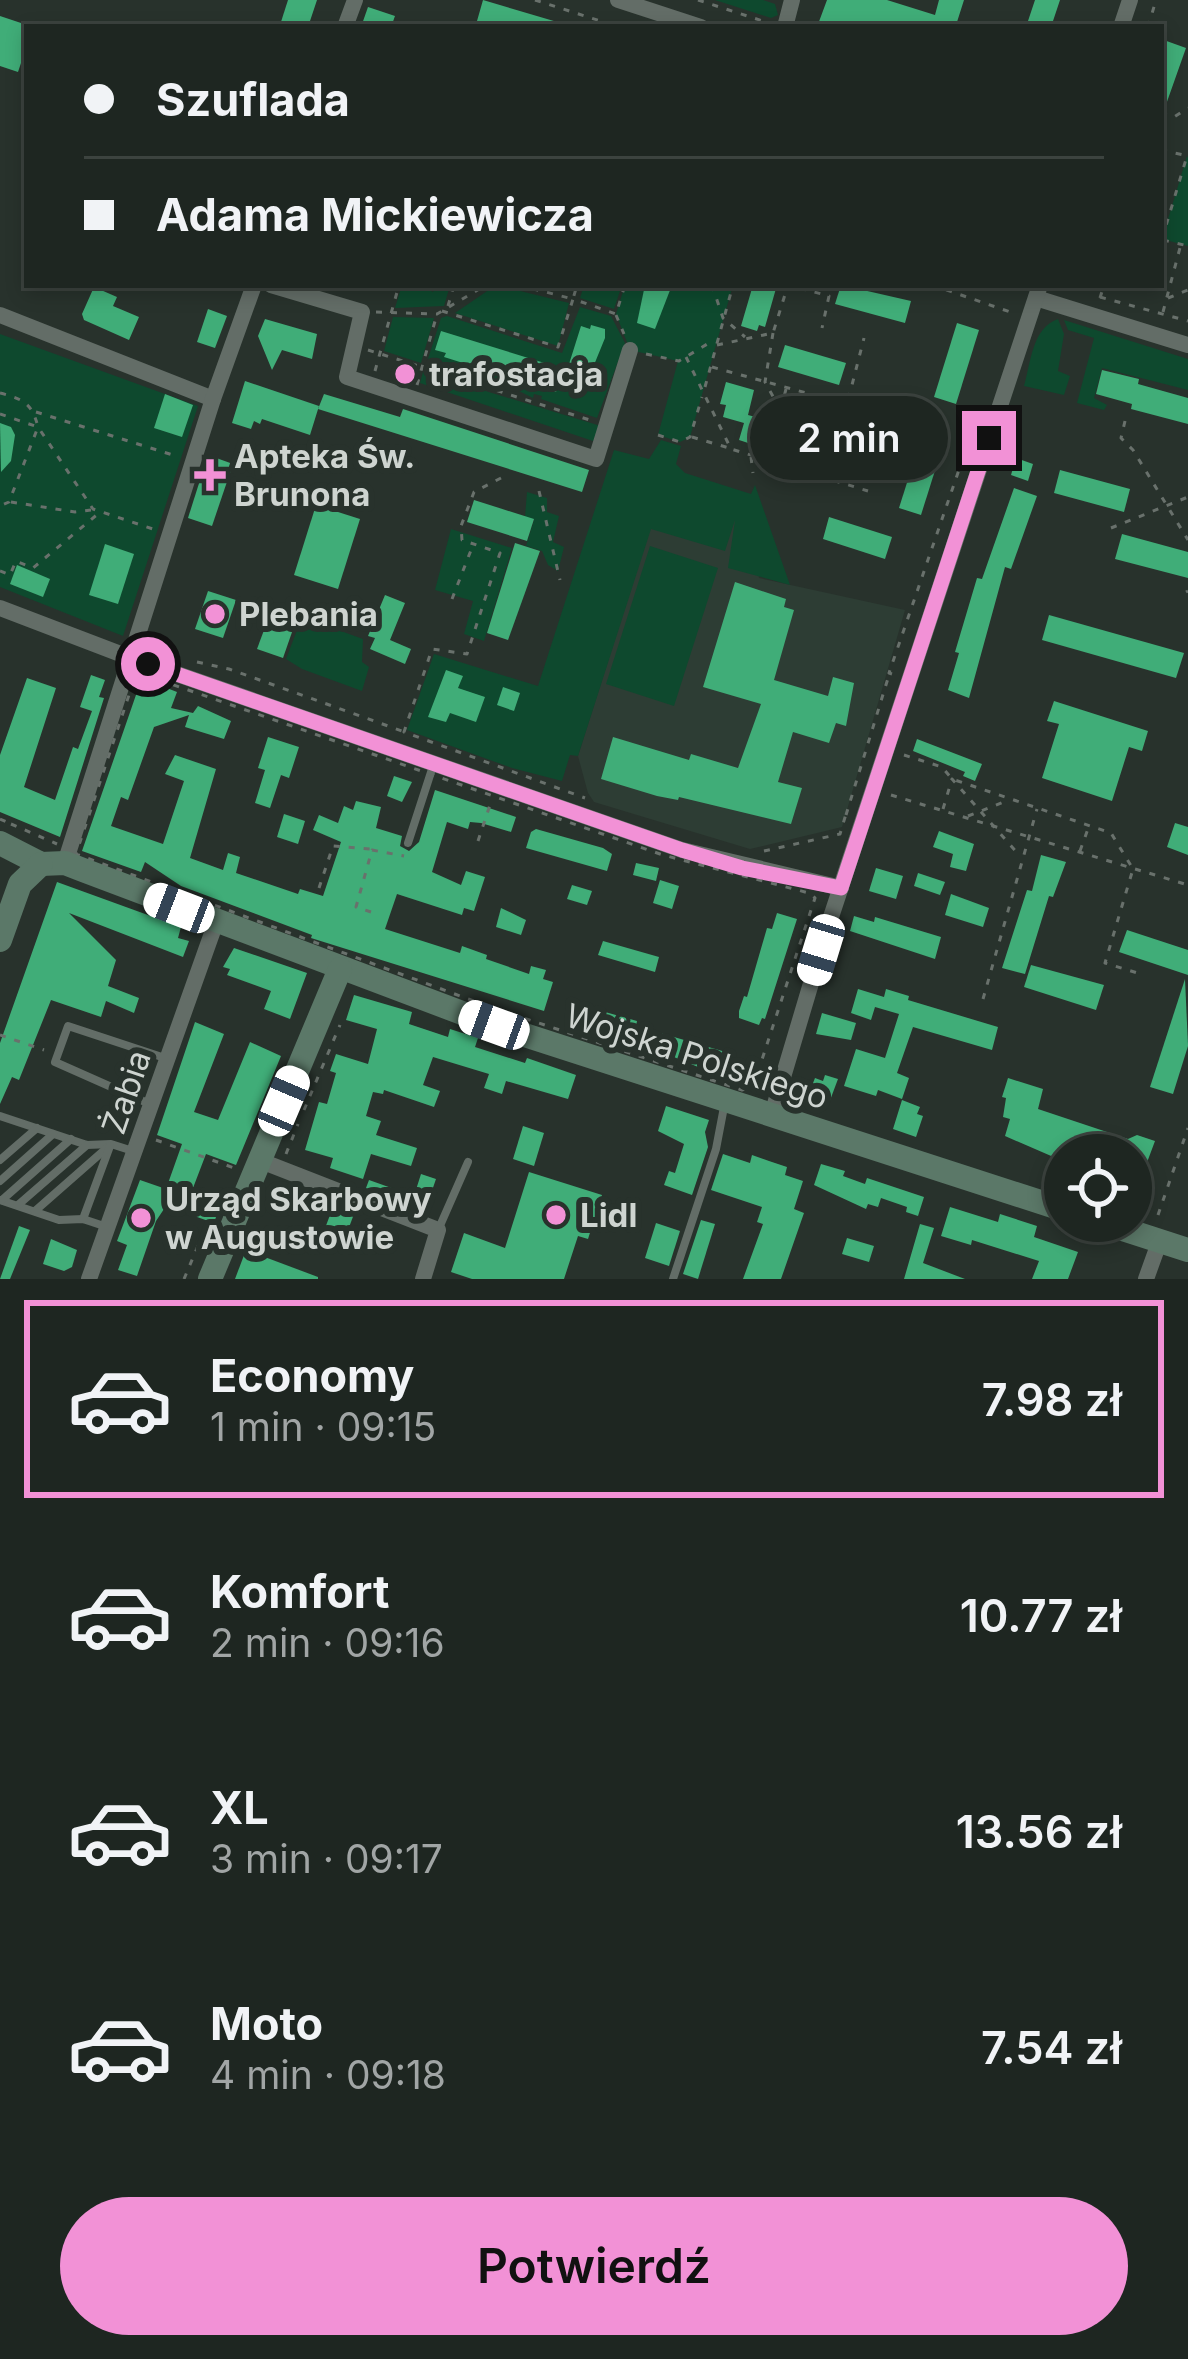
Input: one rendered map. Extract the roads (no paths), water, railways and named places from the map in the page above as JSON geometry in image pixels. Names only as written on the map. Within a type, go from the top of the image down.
[{"type":"street","points":[[618,0],[692,24]]},
{"type":"street","points":[[0,940],[20,884],[64,854],[253,288]]},
{"type":"street","points":[[281,288],[362,312],[347,377],[596,459],[630,350]]},
{"type":"street","points":[[772,1114],[841,888],[1038,292],[1188,345]]},
{"type":"street","points":[[0,315],[213,399]]},
{"type":"street","points":[[0,608],[495,791],[815,890],[841,888]]},
{"type":"street","name":"Wojska Polskiego","points":[[0,843],[64,854],[216,922],[494,1025],[1044,1203]]},
{"type":"street","name":"Żabia","points":[[89,1279],[216,922]]},
{"type":"street","points":[[210,1279],[340,969]]},
{"type":"street","points":[[257,1168],[438,1230],[423,1279]]},
{"type":"street","points":[[1152,1227],[1188,1250]]},
{"type":"street","points":[[1146,1279],[1159,1228]]},
{"type":"lane","points":[[408,843],[432,769]]},
{"type":"lane","points":[[153,1106],[55,1062],[57,1054],[68,1027],[169,1060]]},
{"type":"lane","points":[[673,1279],[716,1149],[726,1100]]},
{"type":"lane","points":[[0,1116],[87,1145],[140,1144]]},
{"type":"lane","points":[[0,1160],[37,1128]]},
{"type":"lane","points":[[0,1181],[54,1134]]},
{"type":"lane","points":[[70,1139],[0,1200],[59,1220],[83,1219],[108,1228]]},
{"type":"lane","points":[[34,1212],[111,1144]]},
{"type":"lane","points":[[83,1219],[111,1144]]},
{"type":"lane","points":[[17,1206],[87,1145]]},
{"type":"lane","points":[[438,1230],[468,1162]]},
{"type":"place","name":"trafostacja","points":[[405,374]]},
{"type":"place","name":"Apteka Św. Brunona","points":[[210,475]]},
{"type":"place","name":"Plebania","points":[[215,614]]},
{"type":"place","name":"Lidl","points":[[556,1215]]},
{"type":"place","name":"Urząd Skarbowy w Augustowie","points":[[141,1218]]}]
